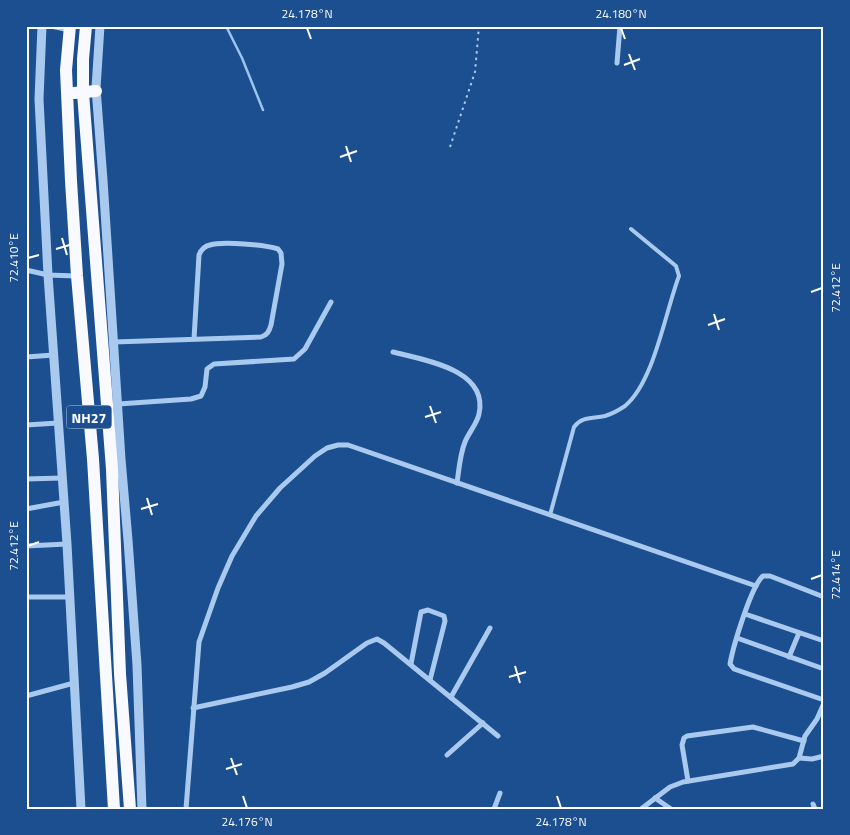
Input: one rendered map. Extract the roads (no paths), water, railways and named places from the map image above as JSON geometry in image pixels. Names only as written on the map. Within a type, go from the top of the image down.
[{"type":"highway","name":"NH27","points":[[86,26],[83,59],[83,93],[112,469],[120,674],[130,809]]},
{"type":"highway","name":"NH27","points":[[69,28],[66,70],[77,276],[93,459],[114,809]]},
{"type":"highway","points":[[67,94],[96,92]]},
{"type":"street","points":[[42,26],[39,99],[48,275],[67,544],[81,809]]},
{"type":"street","points":[[100,26],[96,92],[136,665],[142,809]]},
{"type":"street","points":[[616,62],[620,26]]},
{"type":"street","points":[[114,342],[260,337],[267,334],[271,325],[282,264],[281,253],[278,250],[221,243],[210,244],[201,250],[199,255],[194,339]]},
{"type":"street","points":[[26,270],[48,275],[77,276]]},
{"type":"street","points":[[118,404],[191,399],[201,396],[205,387],[207,369],[214,364],[294,358],[305,349],[330,302]]},
{"type":"street","points":[[393,352],[440,364],[457,371],[475,389],[479,398],[479,417],[463,447],[457,483]]},
{"type":"street","points":[[26,357],[54,355]]},
{"type":"street","points":[[26,425],[58,423]]},
{"type":"street","points":[[186,809],[199,642],[218,588],[242,536],[256,516],[280,488],[315,456],[327,448],[338,444],[348,445],[756,586]]},
{"type":"street","points":[[26,479],[62,478]]},
{"type":"street","points":[[26,508],[64,502]]},
{"type":"street","points":[[26,546],[67,544]]},
{"type":"street","points":[[641,809],[670,787],[688,781],[789,765],[796,762],[799,758],[804,738],[817,719],[824,701],[734,669],[730,662],[745,614],[760,578],[766,575],[770,576],[824,597]]},
{"type":"street","points":[[26,597],[70,598]]},
{"type":"street","points":[[411,664],[421,612],[428,610],[444,616],[445,621],[430,680]]},
{"type":"street","points":[[745,614],[824,641]]},
{"type":"street","points":[[450,697],[490,628]]},
{"type":"street","points":[[789,657],[799,633]]},
{"type":"street","points":[[738,638],[824,669]]},
{"type":"street","points":[[193,708],[309,682],[373,640],[381,640],[498,736]]},
{"type":"street","points":[[26,696],[74,683]]},
{"type":"street","points":[[447,755],[483,723]]},
{"type":"street","points":[[688,781],[682,745],[684,738],[687,736],[754,727],[804,738]]},
{"type":"street","points":[[799,758],[812,759],[824,756]]},
{"type":"street","points":[[494,809],[500,793]]},
{"type":"street","points":[[655,798],[671,809]]},
{"type":"lane","points":[[49,26],[69,28]]},
{"type":"lane","points":[[550,515],[574,427],[584,418],[615,413],[632,399],[640,389],[648,372],[679,276],[676,266],[631,229]]},
{"type":"waterway","points":[[226,26],[242,58],[263,110]]}]
